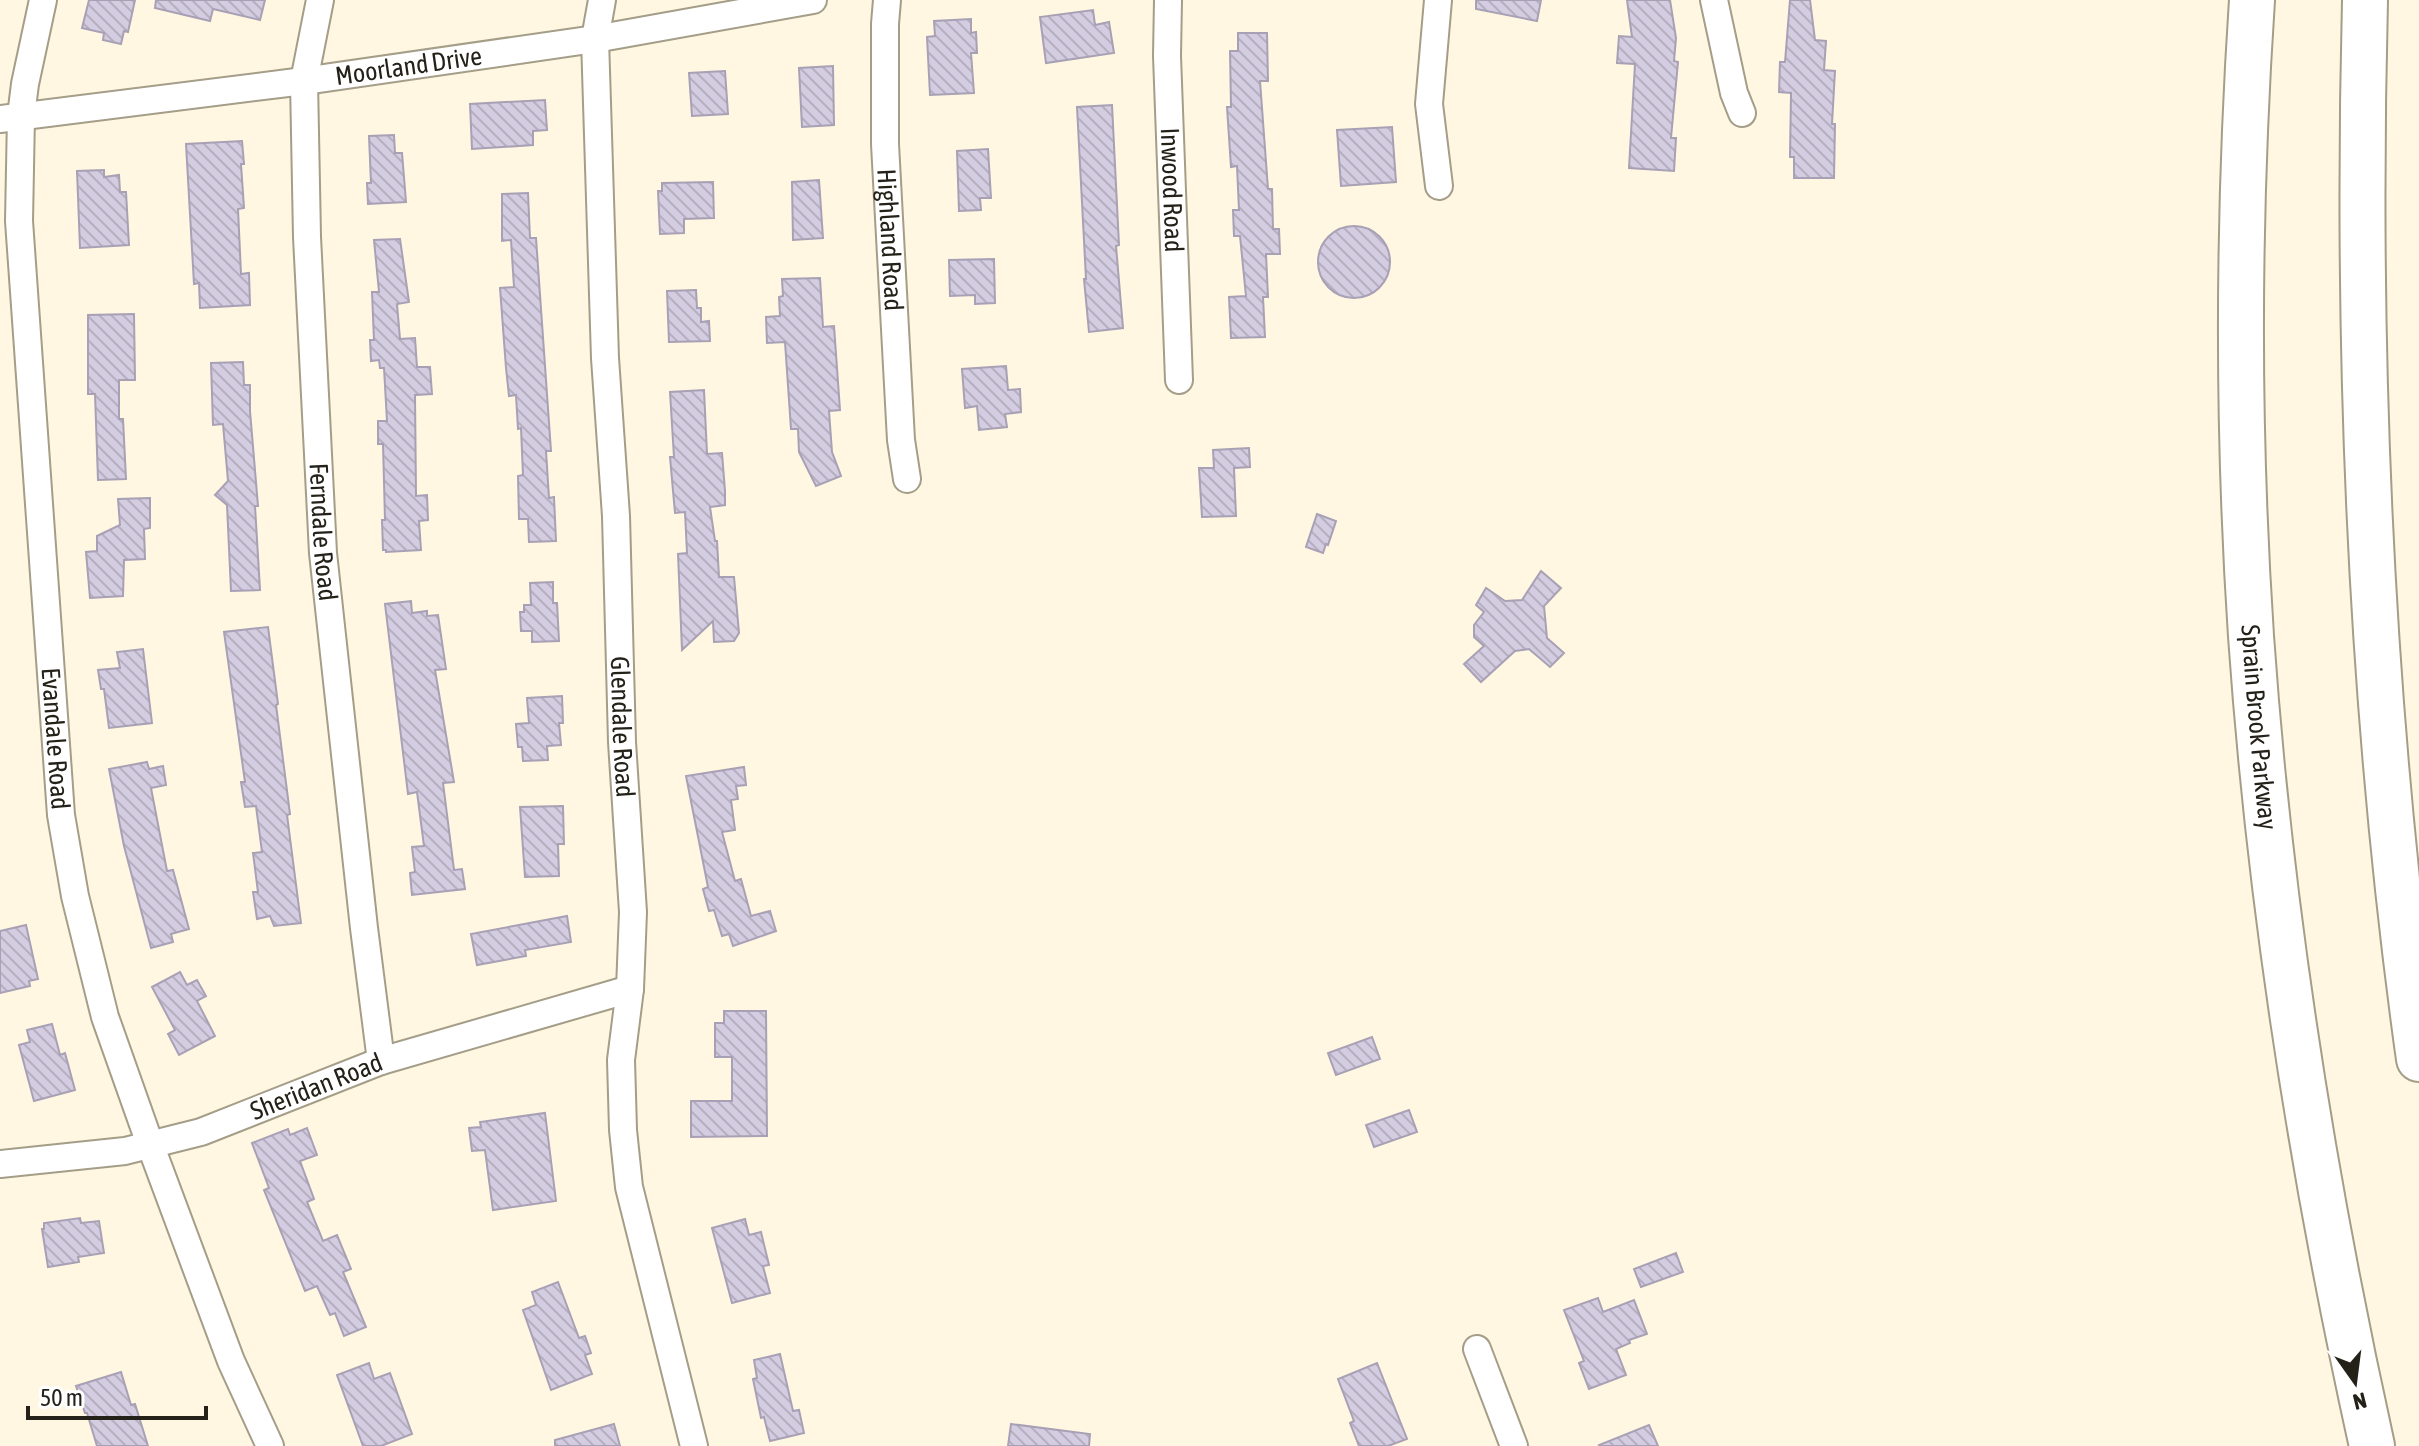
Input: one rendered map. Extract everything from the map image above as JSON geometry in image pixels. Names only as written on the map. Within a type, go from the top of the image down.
[{"type":"highway","name":"Sprain Brook Parkway","points":[[2252,0],[2243,200],[2242,373],[2248,562],[2258,723],[2276,895],[2305,1097],[2330,1241],[2372,1446]]},
{"type":"highway","points":[[2365,0],[2361,256],[2370,518],[2390,808],[2419,1059]]},
{"type":"street","name":"Evandale Road","points":[[43,0],[25,84],[11,118],[61,815],[75,896],[105,1017],[231,1361],[270,1446]]},
{"type":"street","name":"Ferndale Road","points":[[320,0],[304,81],[307,237],[323,553],[381,1061]]},
{"type":"street","name":"Glendale Road","points":[[602,0],[595,39],[605,358],[616,516],[622,742],[633,912],[630,989],[621,1060],[623,1130],[629,1187],[694,1446]]},
{"type":"street","name":"Moorland Drive","points":[[11,118],[304,81],[595,39],[813,0]]},
{"type":"street","name":"Highland Road","points":[[887,0],[885,144],[900,425],[907,479]]},
{"type":"street","name":"Inwood Road","points":[[1168,0],[1167,56],[1179,380]]},
{"type":"street","points":[[1438,0],[1429,104],[1439,186]]},
{"type":"street","points":[[1714,0],[1734,93],[1742,113]]},
{"type":"street","name":"Sheridan Road","points":[[0,1164],[125,1151],[201,1132],[381,1061],[630,989]]},
{"type":"street","points":[[1477,1349],[1514,1446]]},
{"type":"building","points":[[89,0],[135,0],[128,32],[124,31],[121,44],[103,40],[104,33],[82,28]]},
{"type":"building","points":[[156,0],[265,0],[260,20],[213,9],[210,21],[155,8]]},
{"type":"building","points":[[1476,0],[1541,0],[1537,21],[1476,9]]},
{"type":"building","points":[[1627,0],[1670,0],[1676,38],[1674,61],[1678,62],[1671,138],[1676,138],[1674,171],[1629,168],[1635,64],[1617,63],[1619,36],[1632,37]]},
{"type":"building","points":[[1790,0],[1810,0],[1815,40],[1826,41],[1824,70],[1835,71],[1832,124],[1835,124],[1834,178],[1794,178],[1794,157],[1790,157],[1791,93],[1779,92],[1780,62],[1785,62]]},
{"type":"building","points":[[1093,10],[1095,25],[1109,22],[1114,53],[1046,63],[1040,17]]},
{"type":"building","points":[[971,19],[971,33],[976,32],[977,53],[971,53],[974,93],[930,95],[927,37],[935,36],[934,21]]},
{"type":"building","points":[[1238,33],[1267,33],[1268,81],[1260,81],[1268,189],[1272,189],[1273,229],[1279,229],[1280,254],[1266,254],[1268,297],[1263,297],[1265,337],[1231,338],[1229,297],[1246,296],[1240,236],[1234,236],[1233,210],[1239,210],[1237,166],[1231,167],[1227,107],[1231,107],[1230,51],[1238,51]]},
{"type":"building","points":[[833,66],[834,125],[802,127],[799,68]]},
{"type":"building","points":[[725,71],[728,114],[692,116],[689,73]]},
{"type":"building","points":[[545,100],[547,130],[533,131],[533,145],[472,149],[470,104]]},
{"type":"building","points":[[1112,105],[1119,245],[1116,246],[1123,328],[1089,332],[1077,107]]},
{"type":"building","points":[[1392,127],[1396,182],[1341,186],[1337,130]]},
{"type":"building","points":[[394,135],[395,153],[402,153],[406,202],[368,204],[367,183],[371,183],[369,136]]},
{"type":"building","points":[[242,141],[244,208],[238,209],[241,274],[249,273],[250,305],[200,308],[199,283],[194,284],[186,144]]},
{"type":"building","points":[[988,149],[991,198],[980,198],[981,210],[959,211],[957,151]]},
{"type":"building","points":[[104,170],[104,177],[119,175],[120,192],[126,192],[129,245],[80,248],[77,171]]},
{"type":"building","points":[[819,180],[823,238],[793,240],[792,182]]},
{"type":"building","points":[[713,182],[714,218],[684,219],[684,233],[660,234],[658,191],[662,191],[662,183]]},
{"type":"building","points":[[528,193],[530,238],[536,238],[551,451],[546,451],[549,498],[554,497],[556,541],[529,542],[528,519],[519,519],[518,476],[523,475],[521,428],[518,429],[516,395],[509,396],[506,368],[500,288],[514,287],[511,240],[502,241],[502,194]]},
{"type":"building","points":[[1354,226],[1374,232],[1384,242],[1390,262],[1384,282],[1374,292],[1354,298],[1334,292],[1324,282],[1318,262],[1324,242],[1334,232]]},
{"type":"building","points":[[400,239],[409,302],[397,304],[400,339],[415,338],[417,367],[430,367],[432,394],[415,395],[416,496],[427,495],[428,520],[419,521],[421,550],[386,552],[383,550],[382,520],[385,520],[383,444],[378,444],[378,421],[387,421],[384,368],[380,368],[379,360],[371,361],[370,340],[374,340],[372,292],[379,292],[374,240]]},
{"type":"building","points":[[994,259],[995,303],[975,304],[975,295],[950,296],[949,260]]},
{"type":"building","points":[[820,278],[823,327],[834,326],[840,410],[829,411],[832,452],[841,476],[816,486],[799,452],[798,429],[791,429],[785,342],[767,343],[766,317],[780,316],[782,279]]},
{"type":"building","points":[[696,290],[701,322],[709,321],[710,341],[669,342],[667,291]]},
{"type":"building","points":[[134,314],[135,380],[119,380],[119,419],[123,419],[126,479],[98,480],[95,394],[88,394],[88,315]]},
{"type":"building","points":[[243,362],[244,385],[250,385],[260,590],[231,591],[227,505],[215,495],[228,481],[223,424],[213,425],[211,363]]},
{"type":"building","points":[[1006,366],[1008,390],[1020,389],[1021,412],[1005,414],[1007,427],[979,430],[977,406],[965,408],[962,369]]},
{"type":"building","points":[[704,390],[707,454],[722,453],[725,505],[710,507],[717,541],[719,577],[734,577],[739,633],[734,641],[714,642],[713,621],[682,650],[678,554],[687,553],[685,512],[675,513],[670,457],[674,457],[670,392]]},
{"type":"building","points":[[1249,448],[1250,467],[1234,468],[1236,516],[1202,517],[1199,468],[1214,468],[1213,450]]},
{"type":"building","points":[[150,498],[150,528],[144,529],[145,559],[124,560],[123,596],[90,598],[86,552],[97,551],[97,536],[120,525],[118,499]]},
{"type":"building","points":[[1317,514],[1336,521],[1323,553],[1306,547]]},
{"type":"building","points":[[1541,571],[1561,588],[1544,606],[1547,638],[1564,653],[1550,667],[1529,649],[1515,651],[1481,682],[1464,664],[1484,646],[1474,637],[1474,625],[1484,612],[1476,605],[1486,588],[1505,601],[1522,600]]},
{"type":"building","points":[[553,582],[559,641],[532,642],[532,631],[521,631],[520,612],[524,612],[524,605],[531,605],[530,583]]},
{"type":"building","points":[[411,601],[412,613],[427,611],[427,616],[438,615],[446,669],[435,670],[454,782],[443,783],[454,870],[462,869],[465,889],[412,895],[410,873],[415,872],[412,847],[424,846],[417,792],[408,794],[385,604]]},
{"type":"building","points":[[268,627],[301,923],[274,926],[270,916],[257,919],[253,892],[258,892],[253,853],[262,852],[256,806],[245,807],[241,782],[245,782],[224,632]]},
{"type":"building","points":[[143,649],[152,723],[109,728],[98,670],[120,668],[117,652]]},
{"type":"building","points":[[562,696],[563,723],[559,723],[561,745],[547,746],[548,760],[523,761],[516,724],[529,723],[527,698]]},
{"type":"building","points":[[147,762],[149,769],[163,766],[166,785],[151,788],[167,871],[173,870],[189,929],[171,934],[173,942],[151,948],[124,846],[109,769]]},
{"type":"building","points":[[744,767],[746,785],[736,786],[738,799],[731,800],[735,830],[722,832],[735,881],[741,879],[751,916],[770,911],[776,931],[733,946],[729,934],[722,936],[714,910],[709,911],[703,889],[708,887],[686,776]]},
{"type":"building","points":[[563,806],[564,844],[558,844],[559,876],[525,877],[520,807]]},
{"type":"building","points":[[567,916],[571,942],[525,950],[526,956],[477,965],[471,934]]},
{"type":"building","points":[[26,925],[38,979],[29,981],[30,986],[0,993],[0,931]]},
{"type":"building","points":[[180,972],[187,985],[197,980],[206,996],[197,1001],[215,1036],[179,1055],[168,1034],[175,1030],[152,987]]},
{"type":"building","points":[[724,1011],[766,1011],[767,1136],[691,1137],[691,1101],[732,1101],[732,1057],[715,1057],[715,1023],[724,1023]]},
{"type":"building","points":[[52,1024],[60,1055],[65,1053],[75,1090],[34,1101],[19,1045],[30,1042],[27,1030]]},
{"type":"building","points":[[1372,1037],[1380,1059],[1336,1075],[1328,1053]]},
{"type":"building","points":[[1409,1110],[1417,1132],[1374,1147],[1366,1125]]},
{"type":"building","points":[[545,1113],[556,1201],[493,1210],[485,1150],[472,1151],[469,1128],[481,1127],[480,1122]]},
{"type":"building","points":[[307,1128],[317,1155],[300,1161],[314,1199],[307,1202],[323,1241],[337,1235],[351,1269],[343,1272],[366,1327],[344,1336],[335,1313],[330,1315],[317,1286],[305,1291],[264,1190],[269,1188],[252,1143],[288,1129],[290,1135]]},
{"type":"building","points":[[80,1218],[81,1223],[99,1221],[104,1253],[78,1257],[79,1262],[48,1267],[42,1229],[44,1223]]},
{"type":"building","points":[[745,1219],[749,1235],[761,1232],[769,1265],[763,1266],[770,1293],[732,1303],[712,1228]]},
{"type":"building","points":[[1676,1253],[1683,1272],[1641,1287],[1634,1269]]},
{"type":"building","points":[[558,1282],[579,1338],[585,1336],[591,1353],[585,1355],[592,1374],[551,1390],[523,1310],[536,1305],[532,1292]]},
{"type":"building","points":[[1598,1298],[1603,1312],[1634,1300],[1647,1334],[1629,1340],[1630,1343],[1616,1349],[1626,1375],[1589,1389],[1579,1363],[1584,1361],[1564,1310]]},
{"type":"building","points":[[780,1354],[793,1411],[799,1410],[804,1433],[770,1441],[764,1417],[761,1418],[753,1379],[757,1378],[754,1360]]},
{"type":"building","points":[[369,1363],[374,1379],[390,1373],[412,1434],[381,1446],[363,1446],[337,1375]]},
{"type":"building","points":[[1377,1363],[1407,1439],[1388,1446],[1359,1446],[1350,1423],[1354,1421],[1338,1379]]},
{"type":"building","points":[[121,1372],[148,1446],[97,1446],[76,1386]]},
{"type":"building","points":[[614,1424],[620,1446],[555,1446],[555,1440]]},
{"type":"building","points":[[1011,1424],[1090,1434],[1089,1446],[1008,1446]]},
{"type":"building","points":[[1649,1425],[1658,1446],[1599,1445]]}]
